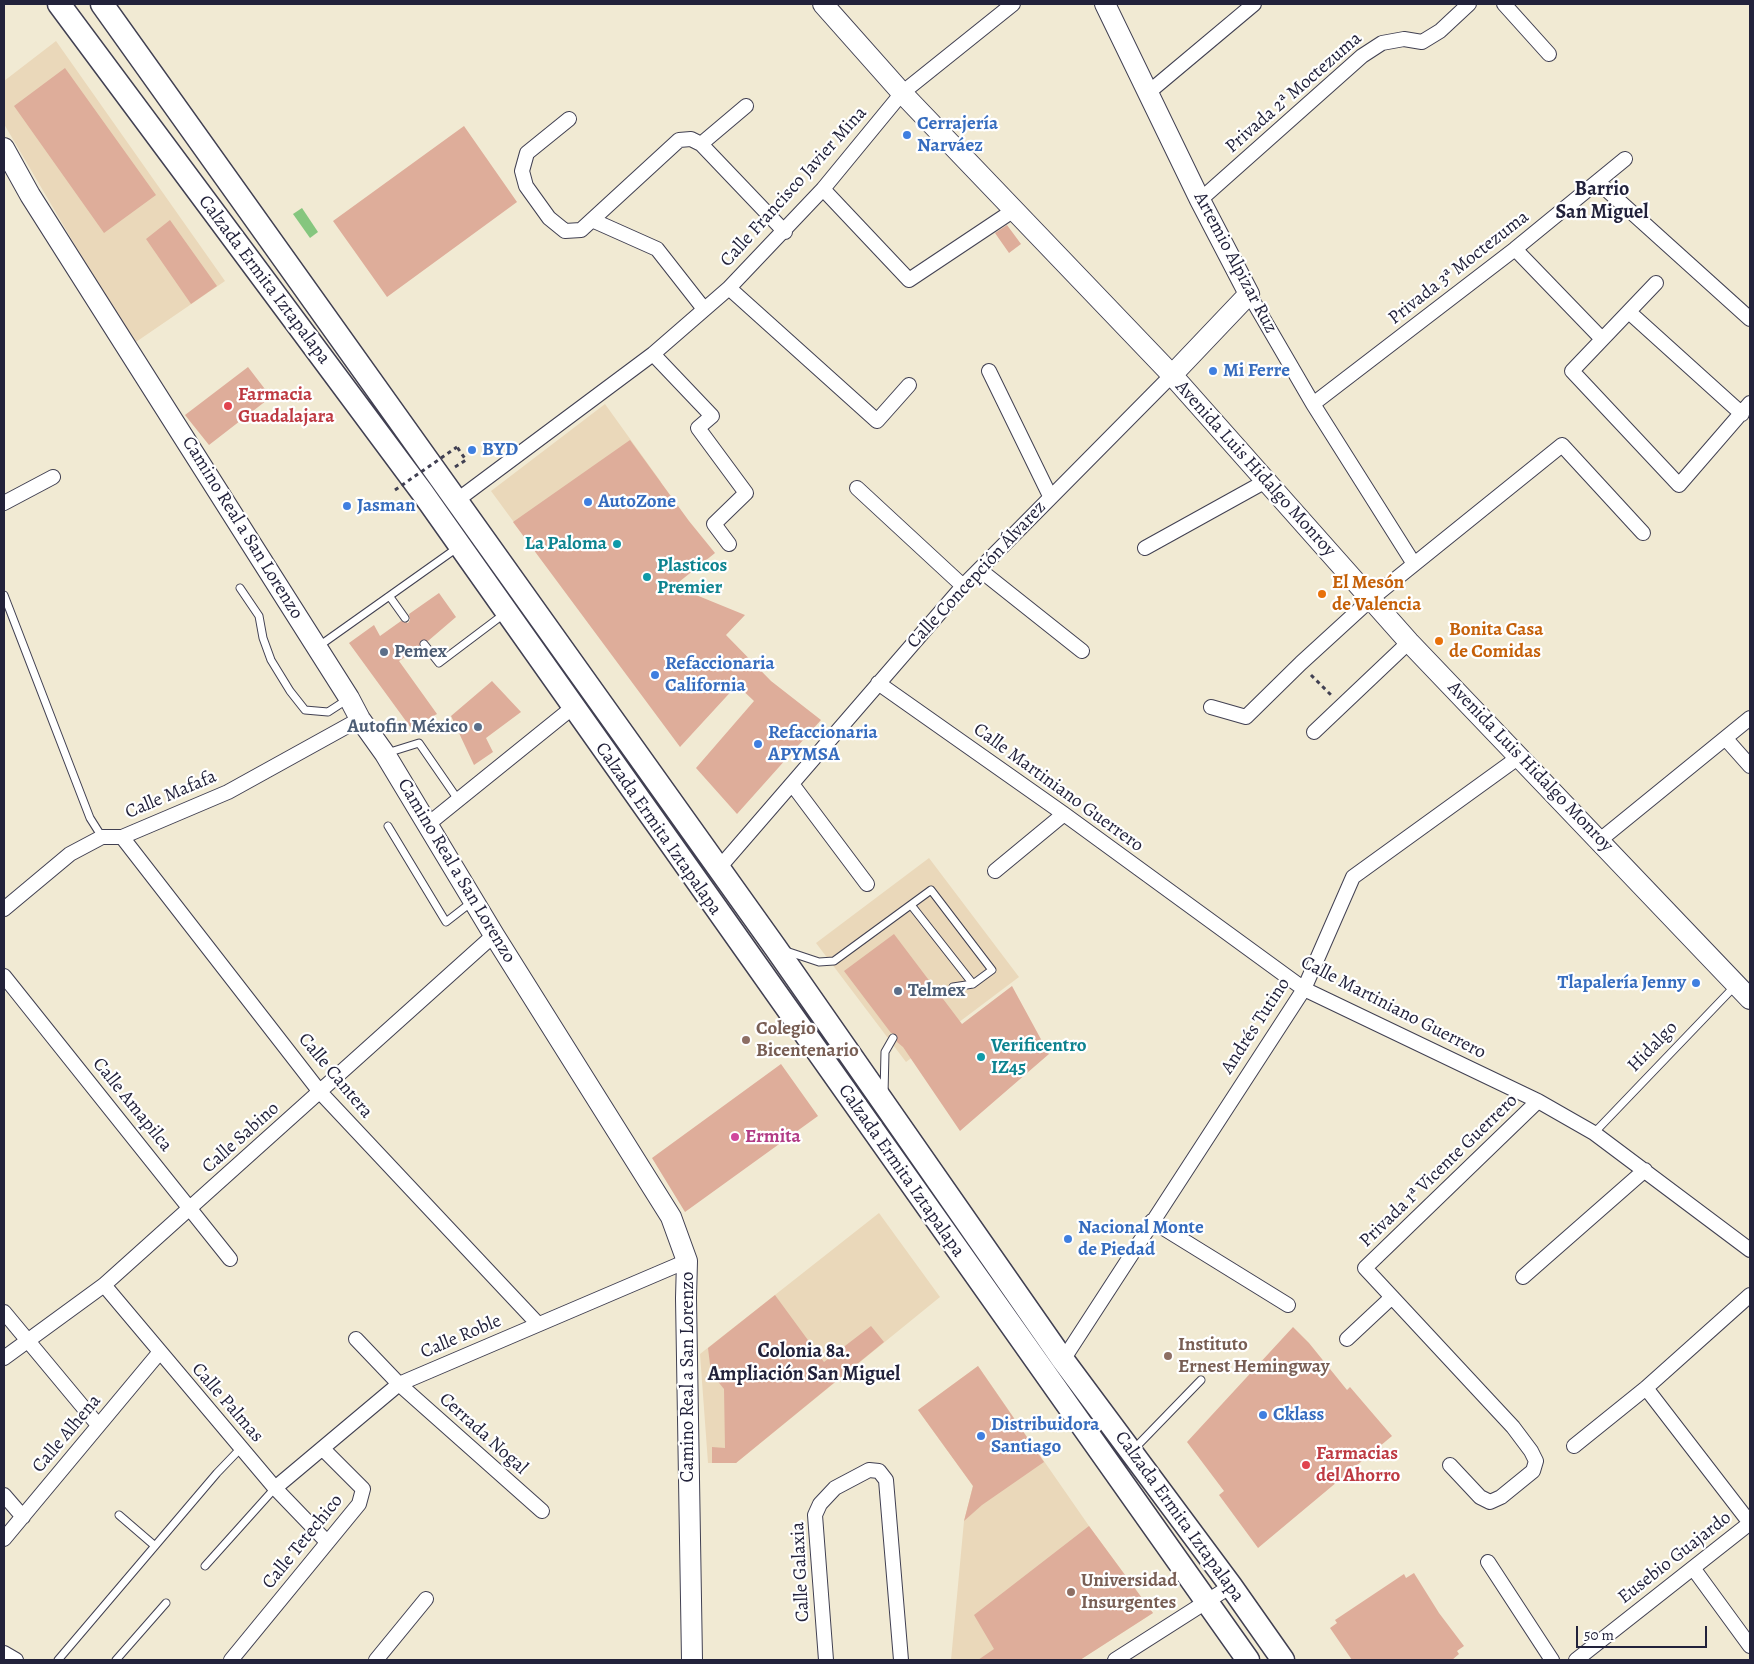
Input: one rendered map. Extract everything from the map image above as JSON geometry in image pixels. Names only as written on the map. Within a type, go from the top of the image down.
[{"type":"main road","name":"Calzada Ermita Iztapalapa","points":[[59,4],[459,546],[1248,1660]]},
{"type":"main road","name":"Calzada Ermita Iztapalapa","points":[[102,4],[719,868],[1064,1360],[1231,1586],[1283,1660]]},
{"type":"street","name":"Avenida Luis Hidalgo Monroy","points":[[823,4],[902,93],[1172,376],[1410,642],[1750,999]]},
{"type":"street","name":"Calle Francisco Javier Mina","points":[[456,501],[653,354],[729,288],[785,232],[902,93],[1013,4]]},
{"type":"street","name":"Artemio Alpizar Ruz","points":[[1105,4],[1200,200],[1249,294],[1313,404],[1414,564]]},
{"type":"street","points":[[1149,92],[1254,4]]},
{"type":"street","name":"Privada 2ª Moctezuma","points":[[1200,200],[1362,56],[1382,43],[1404,38],[1422,42],[1440,31],[1469,4]]},
{"type":"street","points":[[1504,4],[1549,54]]},
{"type":"street","points":[[702,144],[746,106]]},
{"type":"street","points":[[569,119],[527,154],[522,172],[526,186],[549,218],[565,231],[581,230],[679,140],[691,139],[702,144],[785,232]]},
{"type":"street","name":"Camino Real a San Lorenzo","points":[[4,148],[35,203],[317,647],[349,698],[360,720],[385,754],[494,935],[671,1217],[687,1261],[692,1660]]},
{"type":"street","name":"Privada 3ª Moctezuma","points":[[1313,404],[1515,249],[1625,159]]},
{"type":"street","points":[[1598,182],[1750,319]]},
{"type":"street","points":[[823,189],[909,280],[1014,210]]},
{"type":"street","points":[[592,220],[658,249],[704,310]]},
{"type":"street","points":[[1515,249],[1602,339]]},
{"type":"street","points":[[1629,312],[1746,408],[1678,485],[1572,371],[1656,282]]},
{"type":"street","points":[[729,288],[877,421],[909,385]]},
{"type":"street","name":"Calle Concepción Álvarez","points":[[719,868],[963,586],[1050,496],[1172,376],[1249,294]]},
{"type":"street","points":[[653,354],[712,416],[698,428],[746,493],[714,524],[729,544]]},
{"type":"street","points":[[989,370],[1050,496]]},
{"type":"street","points":[[1211,707],[1246,717],[1300,663],[1371,599],[1562,445],[1643,533]]},
{"type":"street","points":[[4,503],[53,477]]},
{"type":"street","points":[[1145,548],[1266,481]]},
{"type":"street","points":[[857,488],[963,586]]},
{"type":"street","points":[[980,570],[1082,651]]},
{"type":"street","points":[[1314,732],[1410,642]]},
{"type":"street","name":"Calle Martiniano Guerrero","points":[[878,683],[1064,814],[1304,989],[1538,1101],[1594,1133],[1750,1250]]},
{"type":"street","points":[[427,825],[572,708]]},
{"type":"street","points":[[1600,840],[1750,718]]},
{"type":"street","name":"Calle Mafafa","points":[[4,909],[70,854],[102,837],[122,837],[228,792],[360,720]]},
{"type":"street","points":[[1726,739],[1750,766]]},
{"type":"street","name":"Andrés Tutino","points":[[1064,1360],[1152,1221],[1304,989],[1353,877],[1519,757]]},
{"type":"street","points":[[792,784],[867,884]]},
{"type":"street","points":[[995,871],[1064,814]]},
{"type":"street","name":"Calle Cantera","points":[[122,837],[320,1092],[538,1324]]},
{"type":"street","name":"Calle Sabino","points":[[4,1358],[26,1340],[104,1285],[494,935]]},
{"type":"street","name":"Calle Amapilca","points":[[4,976],[230,1259]]},
{"type":"street","name":"Privada 1ª Vicente Guerrero","points":[[1392,1298],[1365,1268],[1538,1101]]},
{"type":"street","points":[[1523,1277],[1645,1170]]},
{"type":"street","points":[[1152,1221],[1288,1305]]},
{"type":"street","name":"Calle Roble","points":[[275,1488],[399,1384],[687,1261]]},
{"type":"street","name":"Calle Palmas","points":[[104,1285],[159,1353],[275,1488],[327,1542]]},
{"type":"street","points":[[1574,1446],[1646,1388],[1750,1295]]},
{"type":"street","points":[[1347,1339],[1392,1298],[1513,1428],[1532,1451],[1536,1461],[1533,1471],[1501,1497],[1490,1502],[1480,1497],[1450,1465]]},
{"type":"street","points":[[4,1312],[98,1425]]},
{"type":"street","name":"Cerrada Nogal","points":[[356,1339],[399,1384],[542,1511]]},
{"type":"street","name":"Calle Alhena","points":[[4,1540],[159,1353]]},
{"type":"street","points":[[1646,1388],[1750,1523]]},
{"type":"street","name":"Calle Tetechico","points":[[231,1660],[358,1504],[363,1489],[323,1449]]},
{"type":"street","name":"Calle Galaxia","points":[[826,1660],[815,1515],[820,1504],[836,1488],[869,1470],[879,1471],[886,1480],[901,1660]]},
{"type":"street","points":[[4,1495],[23,1517]]},
{"type":"street","name":"Eusebio Guajardo","points":[[1576,1660],[1750,1523]]},
{"type":"street","points":[[1488,1562],[1552,1660]]},
{"type":"street","points":[[1693,1568],[1750,1646]]},
{"type":"street","points":[[1115,1660],[1231,1586]]},
{"type":"street","points":[[376,1660],[426,1599]]},
{"type":"street","points":[[4,1654],[16,1660]]},
{"type":"lane","points":[[317,647],[390,597],[459,546]]},
{"type":"lane","points":[[240,588],[259,616],[262,638],[271,660],[290,691],[306,710],[328,712],[349,698]]},
{"type":"lane","points":[[4,595],[90,818],[102,837]]},
{"type":"lane","points":[[390,597],[405,618]]},
{"type":"lane","points":[[424,644],[439,663],[506,612]]},
{"type":"lane","points":[[385,754],[419,743],[459,801]]},
{"type":"lane","points":[[388,826],[446,922],[473,901]]},
{"type":"lane","points":[[775,947],[819,962],[834,961],[931,890],[992,970],[974,984],[953,987]]},
{"type":"lane","points":[[911,905],[974,984]]},
{"type":"lane","name":"Hidalgo","points":[[1594,1133],[1737,984]]},
{"type":"lane","points":[[884,1102],[885,1052],[893,1038]]},
{"type":"lane","points":[[1131,1451],[1157,1428],[1201,1380]]},
{"type":"lane","points":[[58,1660],[241,1448]]},
{"type":"lane","points":[[204,1566],[275,1488]]},
{"type":"lane","points":[[119,1515],[155,1546]]},
{"type":"lane","points":[[116,1660],[166,1603]]},
{"type":"path","points":[[395,490],[458,447],[466,460]]},
{"type":"path","points":[[1300,663],[1341,706]]},
{"type":"shaded area","points":[[56,41],[225,281],[133,344],[4,124],[4,81]]},
{"type":"shaded area","points":[[605,404],[661,482],[546,566],[491,491]]},
{"type":"shaded area","points":[[929,858],[1019,977],[906,1062],[816,943]]},
{"type":"shaded area","points":[[879,1213],[940,1297],[736,1463],[708,1463],[700,1354]]},
{"type":"shaded area","points":[[978,1366],[1089,1526],[1153,1613],[1080,1660],[951,1660],[964,1521],[973,1486],[918,1410]]},
{"type":"green space","points":[[302,208],[318,232],[310,238],[293,214]]},
{"type":"building","points":[[65,68],[156,195],[104,233],[14,106]]},
{"type":"building","points":[[464,126],[517,202],[387,297],[333,221]]},
{"type":"building","points":[[170,220],[217,286],[191,304],[146,239]]},
{"type":"building","points":[[1007,225],[1021,244],[1009,253],[995,233]]},
{"type":"building","name":"Farmacia Guadalajara","points":[[248,367],[271,397],[209,445],[185,415]]},
{"type":"building","points":[[630,440],[689,521],[715,553],[674,586],[745,615],[726,635],[771,681],[821,720],[737,814],[696,768],[754,701],[737,685],[680,747],[513,522]]},
{"type":"building","name":"Pemex","points":[[439,593],[456,617],[428,641],[421,640],[420,647],[399,661],[437,714],[411,728],[349,643],[374,625],[380,636],[401,621],[408,623],[410,620],[409,614]]},
{"type":"building","name":"Autofin México","points":[[492,681],[521,712],[486,738],[493,752],[474,765],[451,716]]},
{"type":"building","points":[[894,934],[962,1024],[1012,986],[1049,1054],[960,1131],[903,1047],[897,1042],[897,1035],[891,1033],[844,971]]},
{"type":"building","name":"Ermita","points":[[781,1064],[818,1116],[685,1212],[652,1158]]},
{"type":"building","points":[[775,1295],[824,1362],[871,1326],[884,1342],[736,1463],[712,1463],[712,1447],[725,1448],[724,1389],[711,1373],[708,1348]]},
{"type":"building","points":[[1293,1327],[1309,1343],[1347,1390],[1350,1387],[1392,1436],[1258,1548],[1219,1495],[1224,1491],[1187,1442]]},
{"type":"building","name":"Distribuidora Santiago","points":[[978,1366],[1044,1462],[982,1505],[964,1521],[973,1486],[918,1410]]},
{"type":"building","name":"Universidad Insurgentes","points":[[1089,1526],[1153,1613],[1080,1660],[978,1660],[994,1649],[974,1615]]},
{"type":"building","points":[[1414,1573],[1439,1613],[1464,1646],[1457,1651],[1459,1654],[1452,1660],[1352,1660],[1330,1628],[1337,1623],[1335,1620],[1404,1574],[1406,1578]]},
{"type":"place","name":"Cerrajería Narváez","points":[[907,135]]},
{"type":"place","name":"Mi Ferre","points":[[1213,371]]},
{"type":"place","name":"Farmacia Guadalajara","points":[[228,406]]},
{"type":"place","name":"BYD","points":[[472,450]]},
{"type":"place","name":"AutoZone","points":[[588,502]]},
{"type":"place","name":"Jasman","points":[[347,506]]},
{"type":"place","name":"La Paloma","points":[[617,544]]},
{"type":"place","name":"Plasticos Premier","points":[[647,577]]},
{"type":"place","name":"El Mesón de Valencia","points":[[1322,594]]},
{"type":"place","name":"Bonita Casa de Comidas","points":[[1439,641]]},
{"type":"place","name":"Pemex","points":[[384,652]]},
{"type":"place","name":"Refaccionaria California","points":[[655,675]]},
{"type":"place","name":"Autofin México","points":[[478,727]]},
{"type":"place","name":"Refaccionaria APYMSA","points":[[758,744]]},
{"type":"place","name":"Tlapalería Jenny","points":[[1696,983]]},
{"type":"place","name":"Telmex","points":[[898,991]]},
{"type":"place","name":"Colegio Bicentenario","points":[[746,1040]]},
{"type":"place","name":"Verificentro IZ45","points":[[981,1057]]},
{"type":"place","name":"Ermita","points":[[735,1137]]},
{"type":"place","name":"Nacional Monte de Piedad","points":[[1068,1239]]},
{"type":"place","name":"Instituto Ernest Hemingway","points":[[1168,1356]]},
{"type":"place","name":"Cklass","points":[[1263,1415]]},
{"type":"place","name":"Distribuidora Santiago","points":[[981,1436]]},
{"type":"place","name":"Farmacias del Ahorro","points":[[1306,1465]]},
{"type":"place","name":"Universidad Insurgentes","points":[[1071,1592]]},
{"type":"district","name":"Barrio San Miguel","points":[[1602,202]]},
{"type":"district","name":"Colonia 8a. Ampliación San Miguel","points":[[804,1364]]}]
